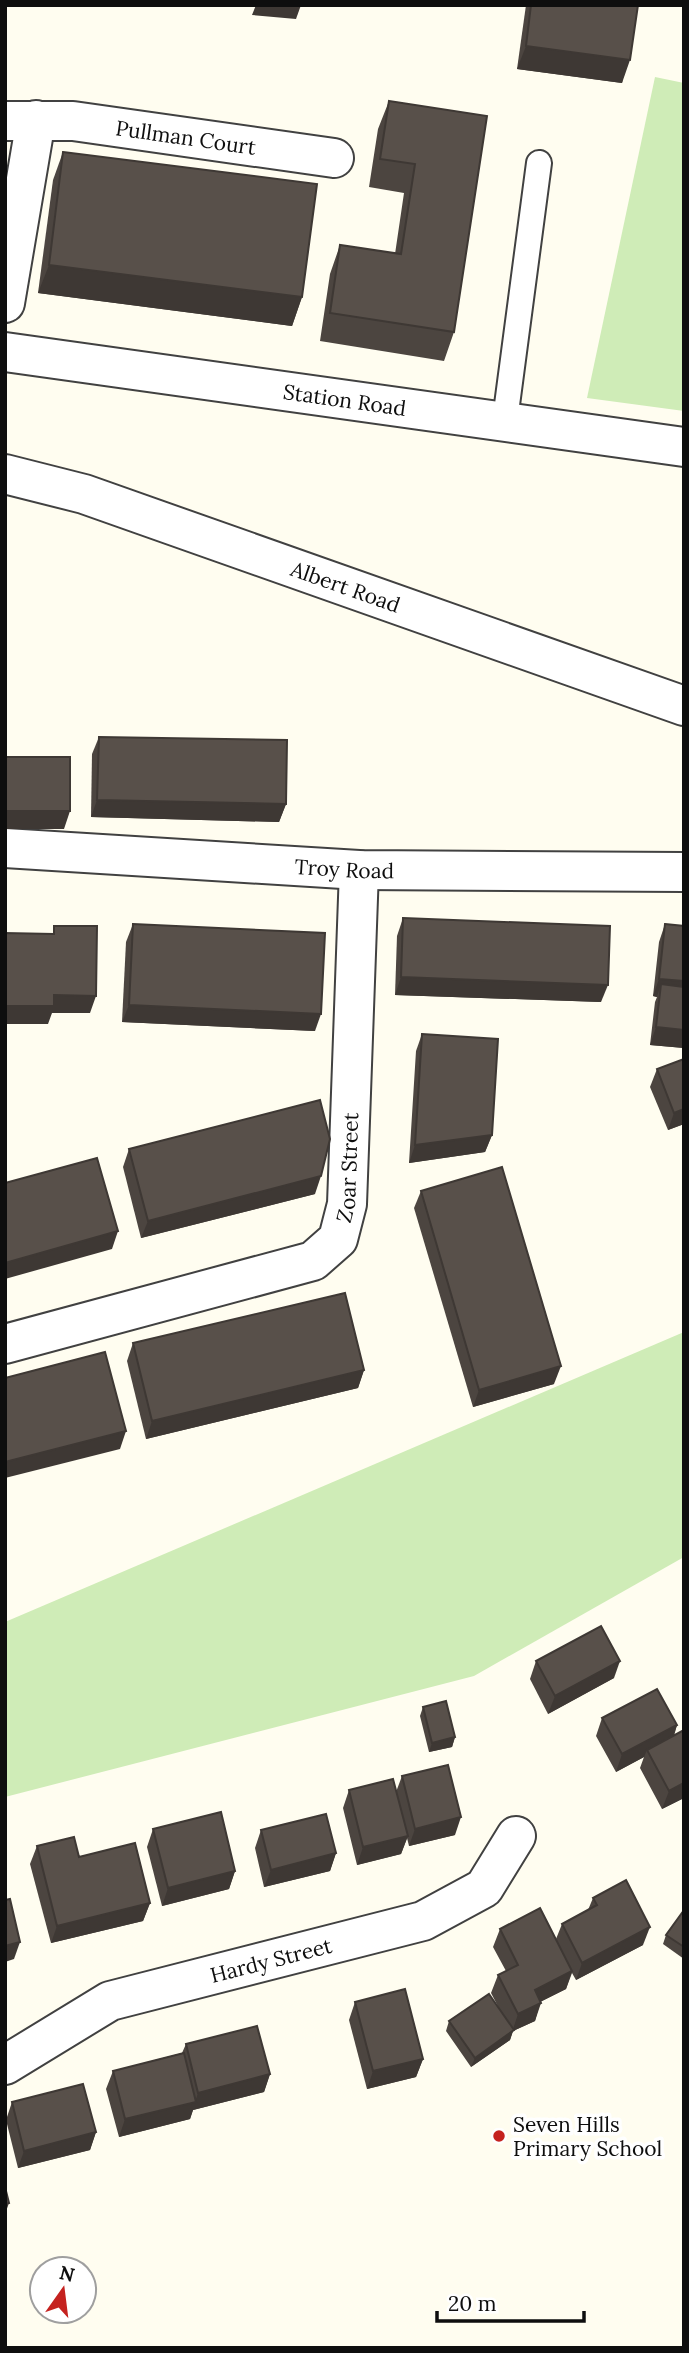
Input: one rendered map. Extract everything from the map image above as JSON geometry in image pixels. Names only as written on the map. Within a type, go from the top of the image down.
[{"type":"street","name":"Pullman Court","points":[[5,303],[20,120],[73,121],[334,158]]},
{"type":"street","name":"Station Road","points":[[5,352],[684,447]]},
{"type":"street","name":"Albert Road","points":[[5,474],[84,494],[684,706]]},
{"type":"street","name":"Troy Road","points":[[5,848],[359,870],[684,872]]},
{"type":"street","name":"Zoar Street","points":[[5,1344],[313,1261],[338,1238],[346,1204],[359,870]]},
{"type":"street","name":"Hardy Street","points":[[5,2065],[110,2001],[423,1921],[484,1888],[516,1836]]},
{"type":"lane","points":[[505,420],[540,163]]},
{"type":"green space","points":[[655,77],[684,83],[684,411],[587,398]]},
{"type":"green space","points":[[684,1332],[684,1557],[474,1676],[5,1797],[5,1622]]},
{"type":"building","points":[[531,5],[638,5],[630,60],[526,46]]},
{"type":"building","points":[[389,101],[487,116],[454,332],[330,313],[340,245],[401,254],[415,164],[380,159]]},
{"type":"building","points":[[63,152],[317,184],[302,297],[49,265]]},
{"type":"building","points":[[99,737],[287,740],[286,804],[97,800]]},
{"type":"building","points":[[5,757],[70,757],[70,811],[5,811]]},
{"type":"building","points":[[403,918],[610,926],[608,985],[401,977]]},
{"type":"building","points":[[133,924],[325,933],[321,1014],[129,1005]]},
{"type":"building","points":[[665,924],[684,926],[684,981],[659,979]]},
{"type":"building","points":[[54,926],[97,926],[96,996],[54,995],[54,1006],[5,1006],[5,933],[54,934]]},
{"type":"building","points":[[661,984],[684,987],[684,1030],[656,1027]]},
{"type":"building","points":[[422,1034],[498,1039],[492,1135],[415,1145]]},
{"type":"building","points":[[684,1059],[684,1109],[674,1113],[657,1069]]},
{"type":"building","points":[[320,1100],[330,1139],[321,1176],[148,1221],[129,1149]]},
{"type":"building","points":[[97,1158],[118,1231],[5,1263],[5,1183]]},
{"type":"building","points":[[502,1167],[561,1366],[479,1390],[421,1191]]},
{"type":"building","points":[[345,1293],[364,1370],[152,1421],[133,1343]]},
{"type":"building","points":[[105,1352],[126,1431],[5,1462],[5,1378]]},
{"type":"building","points":[[601,1626],[620,1661],[555,1696],[536,1661]]},
{"type":"building","points":[[657,1689],[677,1725],[622,1754],[602,1718]]},
{"type":"building","points":[[446,1701],[455,1737],[432,1743],[423,1707]]},
{"type":"building","points":[[684,1730],[684,1783],[669,1791],[647,1750]]},
{"type":"building","points":[[448,1765],[461,1817],[415,1829],[402,1776]]},
{"type":"building","points":[[393,1779],[408,1836],[363,1847],[349,1790]]},
{"type":"building","points":[[221,1812],[235,1871],[168,1888],[153,1829]]},
{"type":"building","points":[[326,1814],[336,1853],[271,1870],[261,1830]]},
{"type":"building","points":[[74,1837],[79,1857],[135,1843],[150,1903],[57,1926],[37,1846]]},
{"type":"building","points":[[626,1880],[650,1927],[582,1963],[562,1924],[597,1905],[593,1898]]},
{"type":"building","points":[[10,1899],[20,1942],[5,1946],[5,1900]]},
{"type":"building","points":[[540,1908],[572,1971],[535,1990],[541,2003],[518,2014],[498,1975],[518,1965],[500,1929]]},
{"type":"building","points":[[684,1910],[684,1947],[666,1935]]},
{"type":"building","points":[[405,1989],[423,2059],[373,2071],[355,2002]]},
{"type":"building","points":[[489,1994],[514,2030],[475,2058],[449,2021]]},
{"type":"building","points":[[257,2026],[270,2074],[198,2093],[186,2044]]},
{"type":"building","points":[[184,2053],[196,2102],[125,2119],[113,2071]]},
{"type":"building","points":[[83,2084],[96,2132],[24,2151],[12,2102]]},
{"type":"building","points":[[5,2187],[9,2203],[5,2204]]},
{"type":"place","name":"Seven Hills Primary School","points":[[499,2136]]}]
